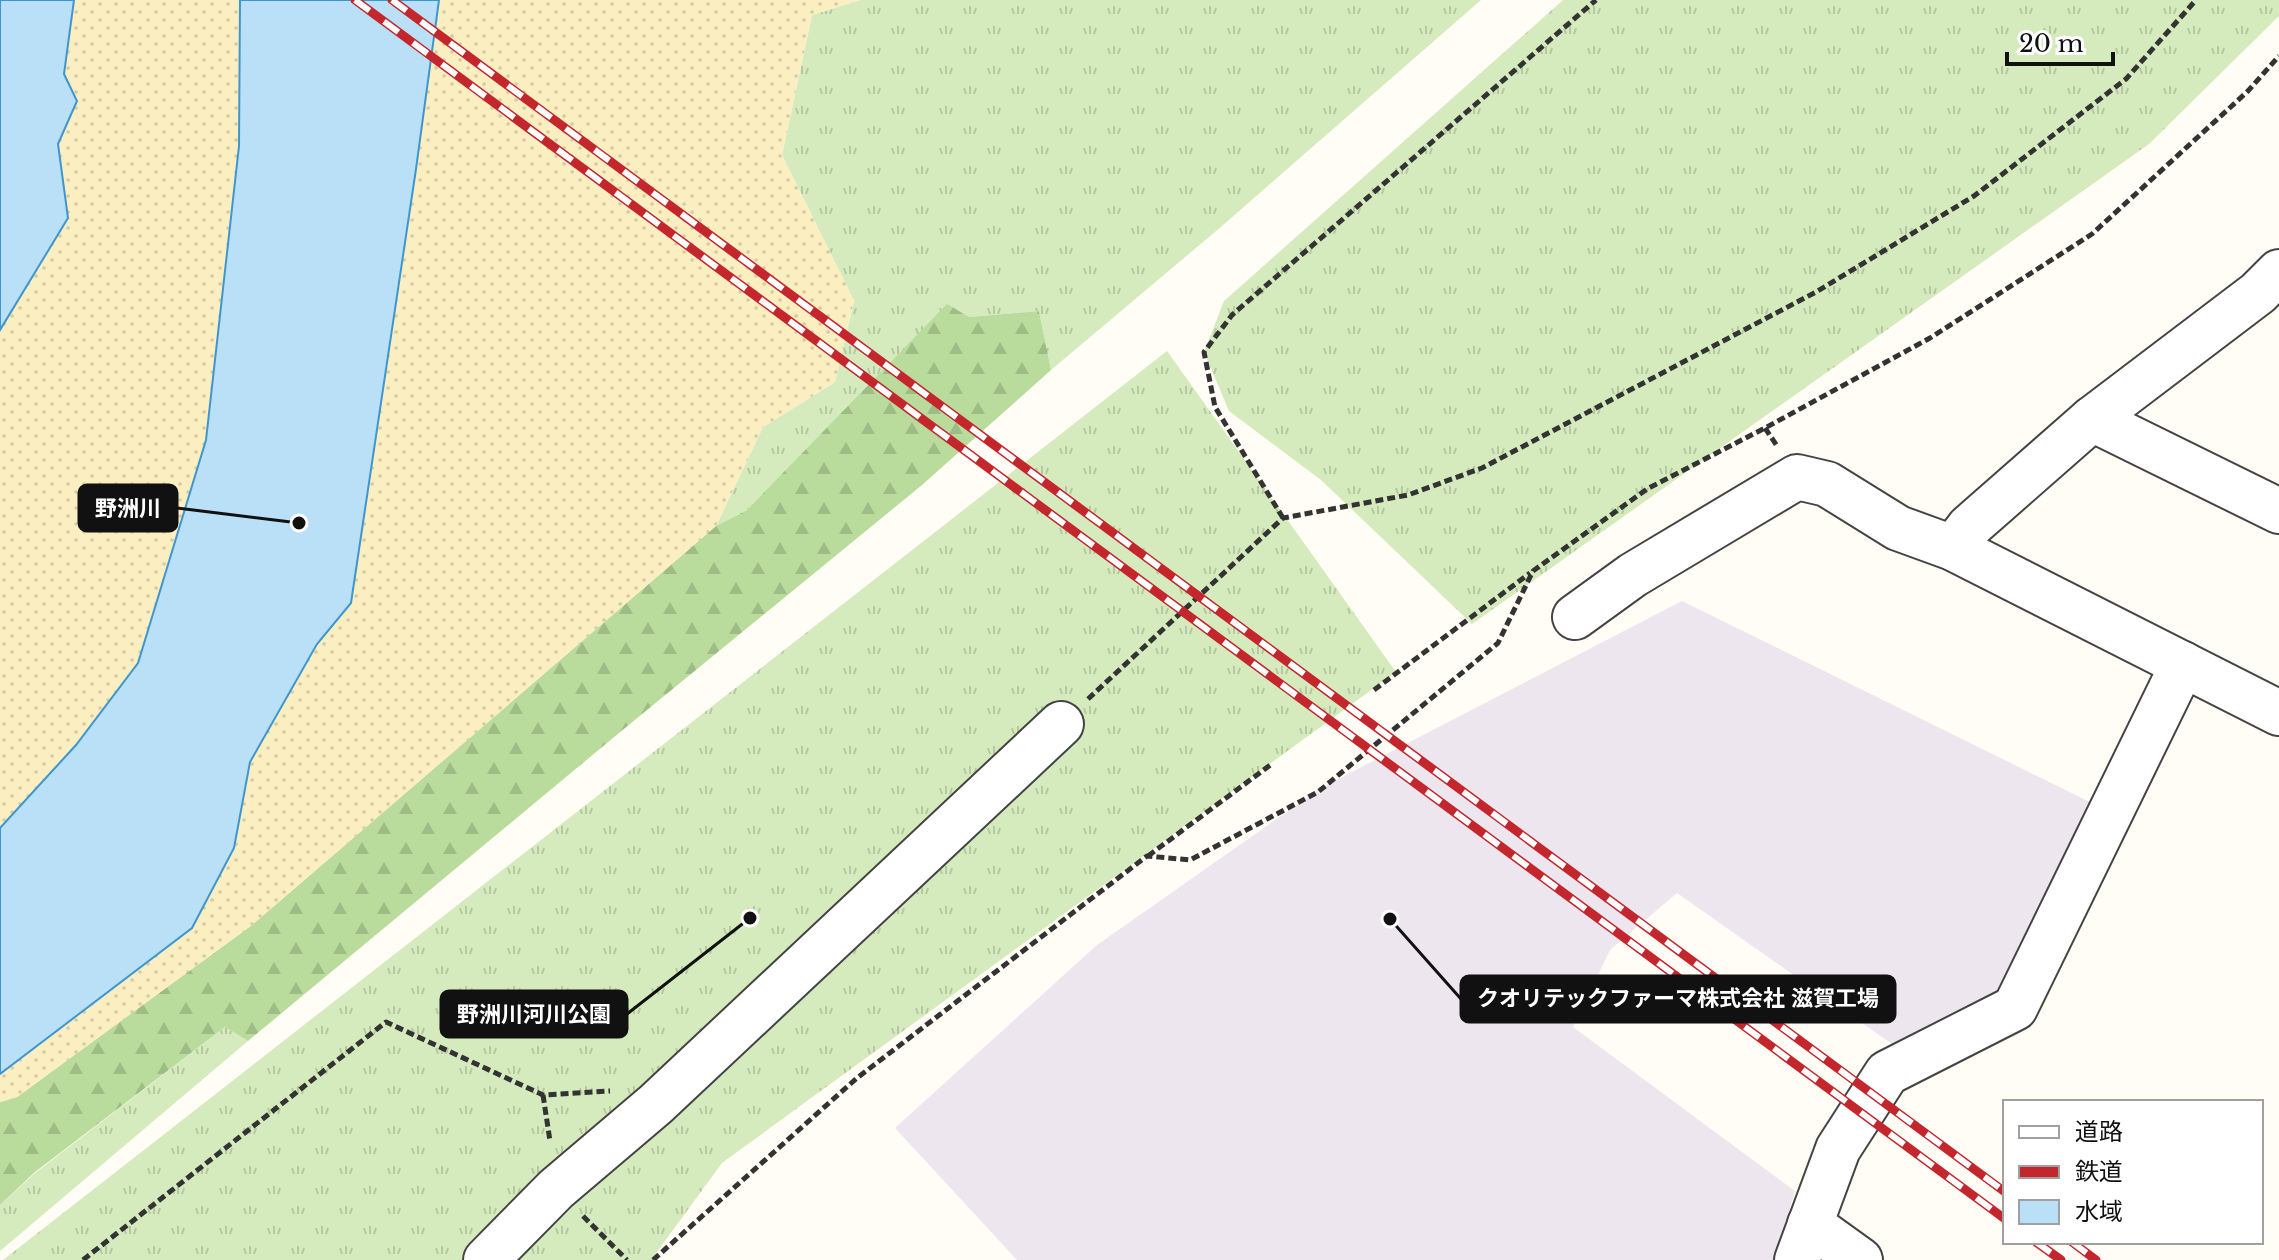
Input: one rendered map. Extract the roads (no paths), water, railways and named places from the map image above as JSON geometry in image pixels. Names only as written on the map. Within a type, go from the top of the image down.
[{"type":"street","points":[[1953,548],[1969,527],[2092,419],[2272,290]]},
{"type":"street","points":[[2092,419],[2279,511]]},
{"type":"street","points":[[1575,617],[1633,575],[1797,477],[1827,484],[1898,528],[1953,548],[2279,713]]},
{"type":"street","points":[[1860,1260],[1803,1242],[1838,1149],[1887,1073],[2015,1008],[2183,664]]},
{"type":"street","points":[[486,1260],[556,1189],[656,1104],[1061,724]]},
{"type":"water","points":[[0,0],[74,0],[64,74],[77,101],[58,144],[68,218],[0,330]]},
{"type":"water","points":[[240,0],[439,0],[351,603],[317,644],[250,762],[234,848],[192,928],[0,1074],[0,828],[76,745],[138,663],[206,440],[239,146]]},
{"type":"railway","points":[[355,0],[2003,1218]]},
{"type":"railway","points":[[392,0],[2003,1191]]},
{"type":"railway","points":[[2039,1244],[2061,1260]]},
{"type":"railway","points":[[2075,1244],[2096,1260]]},
{"type":"place","name":"野洲川","points":[[299,523]]},
{"type":"place","name":"野洲川河川公園","points":[[750,918]]},
{"type":"place","name":"クオリテックファーマ株式会社 滋賀工場","points":[[1390,919]]}]
